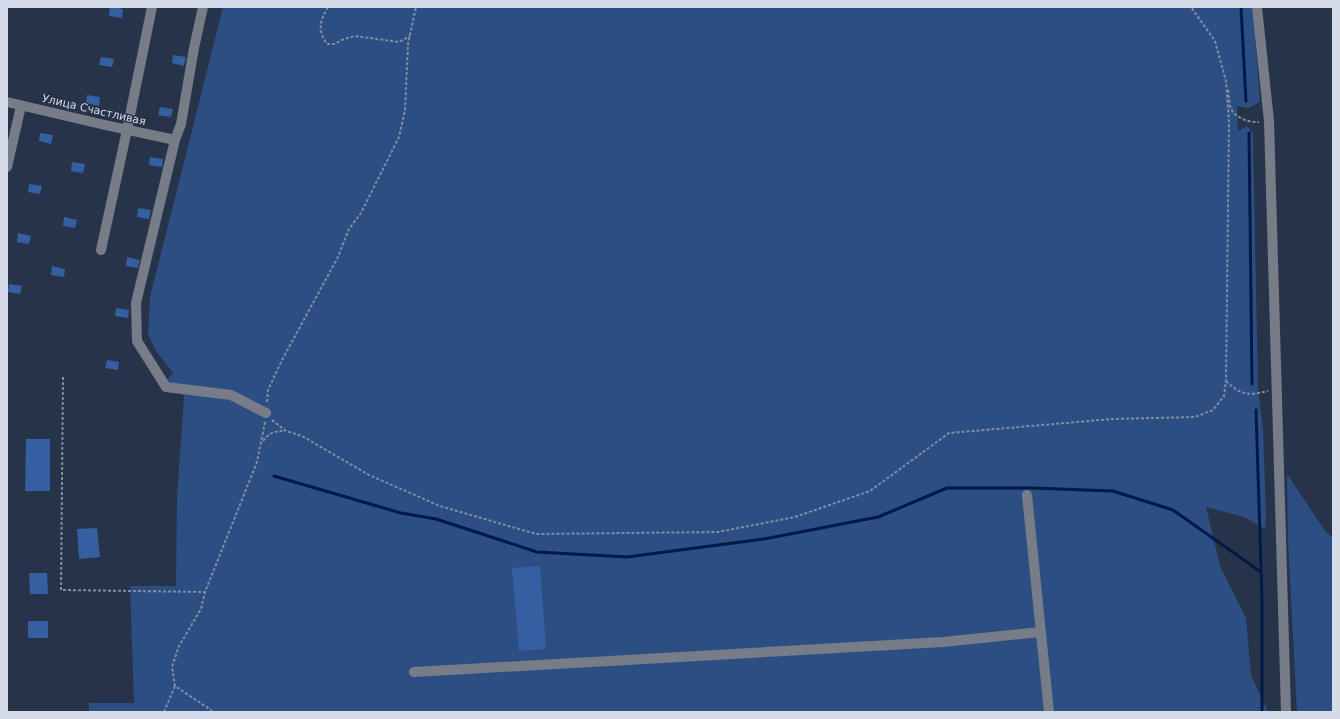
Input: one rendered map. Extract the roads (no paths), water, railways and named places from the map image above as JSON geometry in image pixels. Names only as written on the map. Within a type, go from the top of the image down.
[{"type":"street","points":[[101,250],[152,7]]},
{"type":"street","points":[[203,7],[194,48],[181,124],[175,140],[136,303],[137,340],[166,387],[231,395],[266,413]]},
{"type":"street","points":[[1257,7],[1269,121],[1286,712]]},
{"type":"street","name":"Улица Счастливая","points":[[7,102],[175,140]]},
{"type":"street","points":[[7,167],[21,106]]},
{"type":"street","points":[[1026,495],[1049,712]]},
{"type":"street","points":[[414,672],[935,642],[1040,632]]},
{"type":"waterway","points":[[1241,7],[1246,101]]},
{"type":"waterway","points":[[1249,133],[1252,384]]},
{"type":"waterway","points":[[1256,410],[1262,599],[1262,712]]},
{"type":"waterway","points":[[274,476],[401,513],[436,519],[537,552],[627,557],[764,539],[878,517],[947,488],[1032,488],[1113,491],[1173,510],[1261,572]]}]
